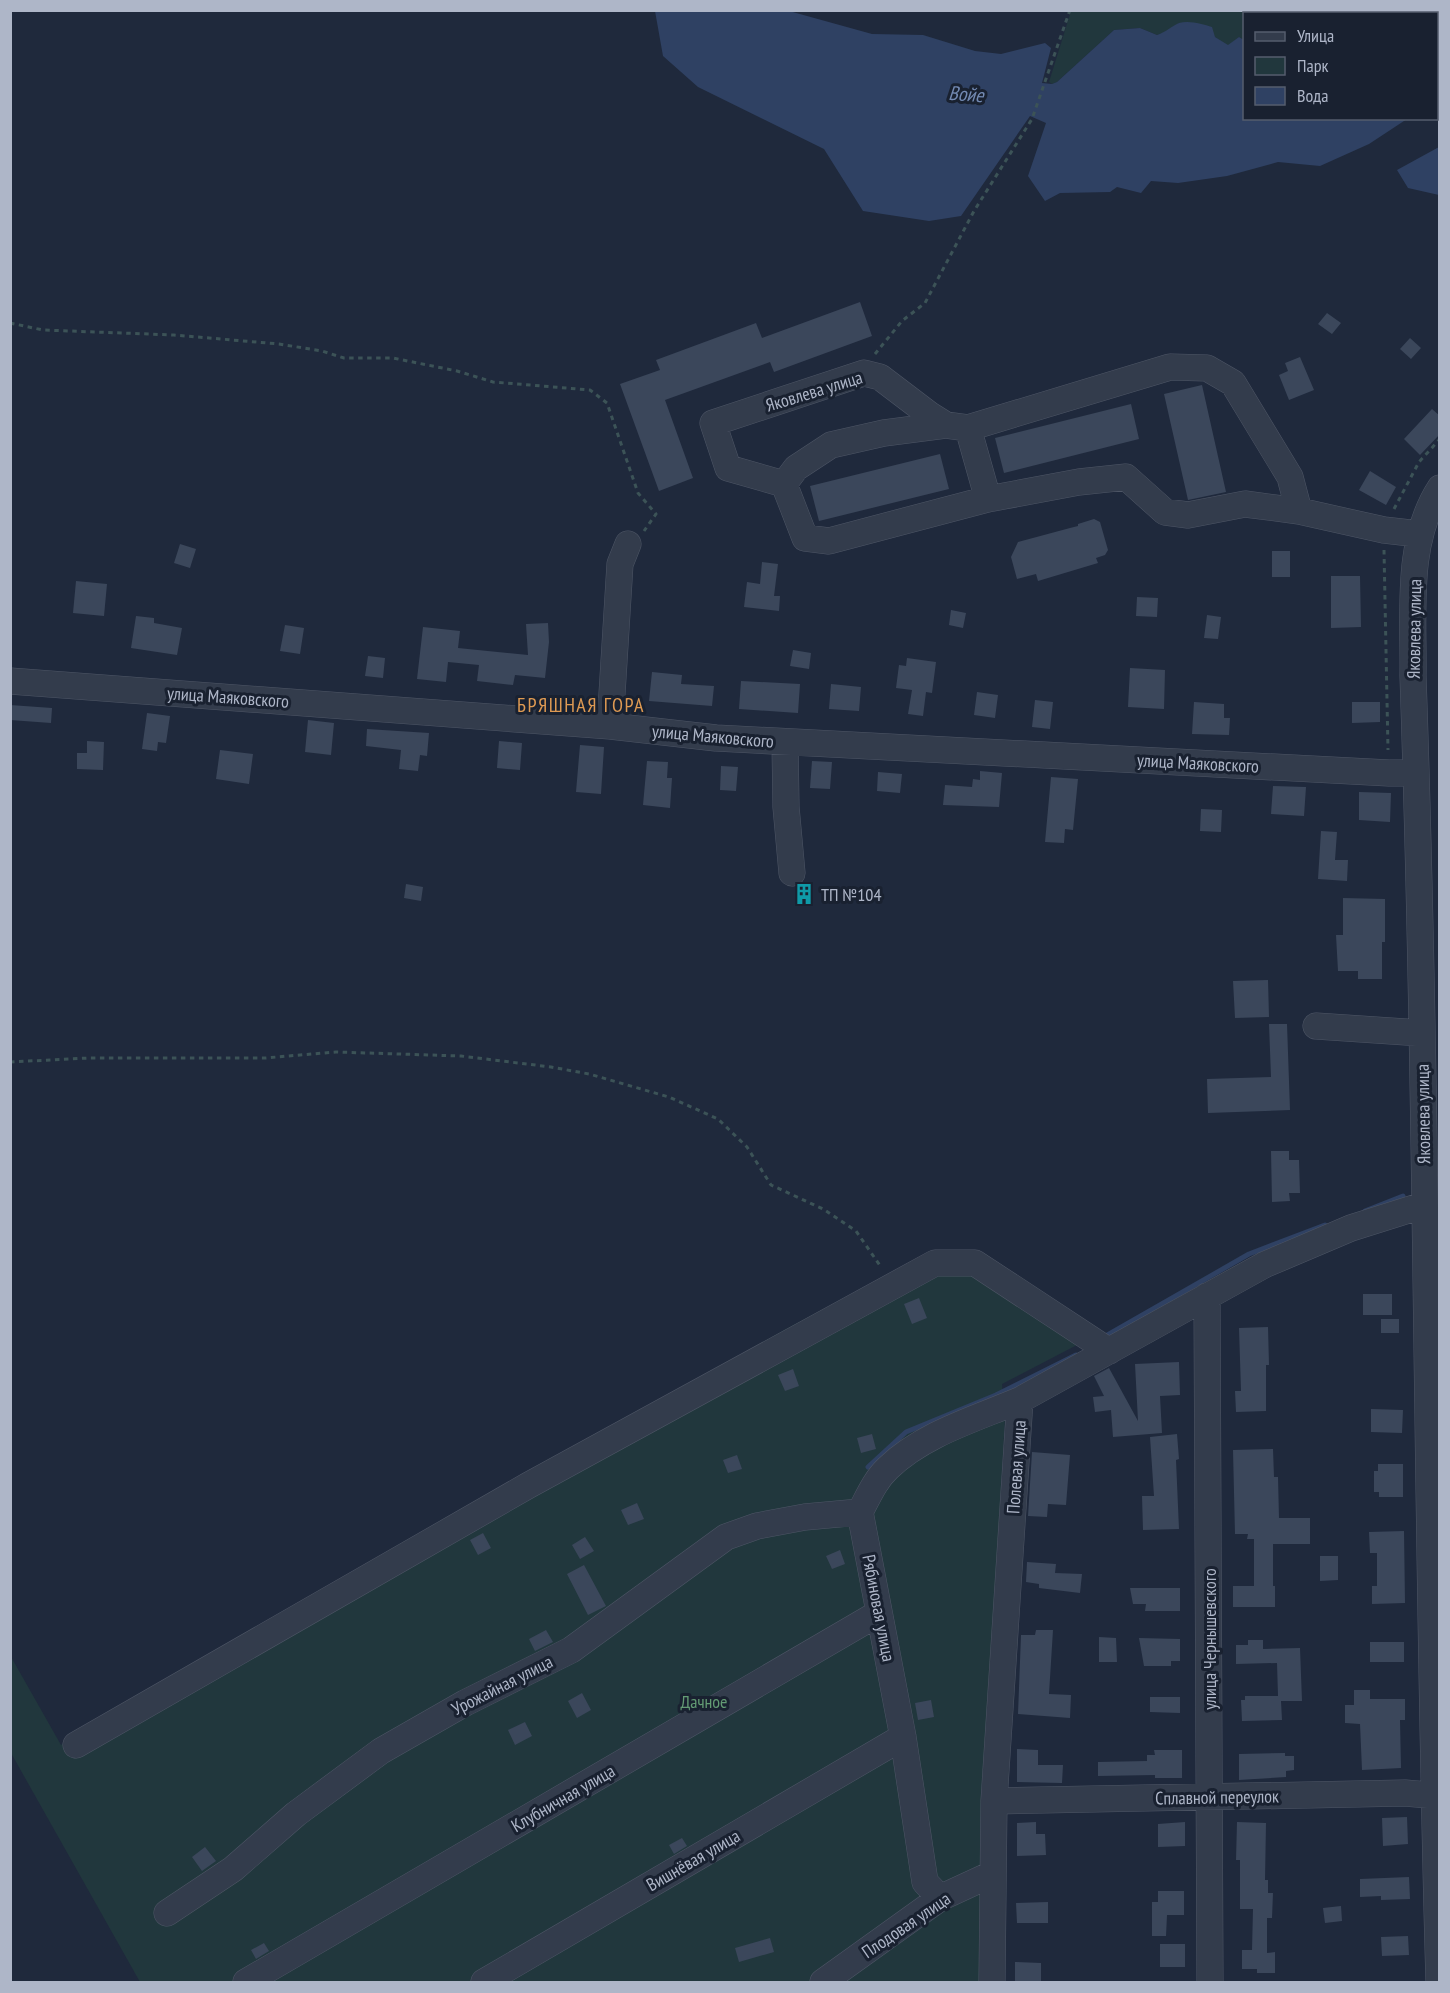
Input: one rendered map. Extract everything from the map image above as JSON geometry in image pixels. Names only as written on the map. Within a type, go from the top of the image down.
[{"type":"street","points":[[1299,511],[1290,477],[1233,383],[1207,368],[1170,367],[957,426],[884,434],[831,445],[796,468],[784,484],[805,538],[829,541],[987,499],[1079,482],[1126,477],[1165,512],[1188,515],[1245,504],[1299,511],[1384,530],[1419,534]]},
{"type":"street","name":"Яковлева улица","points":[[784,484],[728,468],[713,423],[864,373],[880,377],[930,415],[957,426]]},
{"type":"street","points":[[957,426],[987,499]]},
{"type":"street","name":"Яковлева улица","points":[[1439,1983],[1432,1264],[1424,1205],[1413,676],[1414,584],[1419,534],[1431,501],[1440,488]]},
{"type":"street","points":[[610,726],[620,564],[628,544]]},
{"type":"street","name":"улица Маяковского","points":[[10,681],[610,726],[716,738],[1416,773]]},
{"type":"street","points":[[785,742],[786,807],[792,873]]},
{"type":"street","points":[[1316,1026],[1421,1033]]},
{"type":"street","name":"Полевая улица","points":[[992,1983],[994,1801],[1020,1400],[1264,1265],[1352,1228],[1424,1205]]},
{"type":"street","points":[[76,1745],[528,1485],[935,1263],[975,1263],[1109,1351]]},
{"type":"street","name":"улица Чернышевского","points":[[1207,1296],[1210,1983]]},
{"type":"street","points":[[860,1512],[887,1469],[922,1442],[1020,1400]]},
{"type":"street","name":"Рябиновая улица","points":[[860,1512],[903,1737],[925,1882],[940,1898]]},
{"type":"street","name":"Урожайная улица","points":[[167,1913],[233,1869],[296,1814],[381,1751],[465,1703],[571,1650],[726,1537],[757,1526],[786,1520],[860,1512]]},
{"type":"street","name":"Клубничная улица","points":[[246,1983],[879,1612]]},
{"type":"street","name":"Вишнёвая улица","points":[[484,1983],[903,1737]]},
{"type":"street","name":"Сплавной переулок","points":[[994,1801],[1405,1793],[1437,1796]]},
{"type":"street","name":"Плодовая улица","points":[[827,1979],[940,1898],[992,1874]]},
{"type":"street","points":[[807,1983],[827,1979]]},
{"type":"path","points":[[880,377],[874,353],[902,321],[925,303],[974,212],[1032,119],[1070,10]]},
{"type":"path","points":[[10,323],[43,330],[174,334],[279,344],[322,351],[344,358],[393,358],[457,371],[493,382],[590,390],[607,404],[638,493],[656,514],[648,529],[628,544]]},
{"type":"path","points":[[10,1062],[89,1058],[265,1058],[336,1052],[461,1056],[551,1066],[589,1074],[669,1097],[718,1119],[747,1147],[771,1185],[823,1209],[856,1231],[894,1286]]},
{"type":"green space","points":[[1071,11],[1342,11],[1243,12],[1243,39],[1239,37],[1228,46],[1215,37],[1179,23],[1169,31],[1157,35],[1140,28],[1114,30],[1057,82],[1052,84],[1049,82]]},
{"type":"green space","name":"Дачное","points":[[935,1250],[984,1253],[1100,1333],[1002,1384],[1005,1419],[984,1785],[984,1982],[140,1982],[11,1753],[10,1655],[61,1745],[784,1330]]},
{"type":"water","name":"Войе","points":[[655,11],[789,11],[872,34],[923,35],[975,51],[1001,54],[1045,43],[1051,48],[1042,83],[1052,84],[1114,30],[1140,28],[1157,35],[1179,23],[1187,22],[1212,27],[1215,37],[1228,45],[1239,37],[1243,39],[1243,120],[1405,120],[1369,144],[1320,166],[1278,162],[1227,176],[1178,183],[1151,181],[1141,193],[1117,187],[1110,192],[1060,193],[1045,201],[1028,176],[1046,123],[1030,116],[961,216],[929,221],[863,211],[824,149],[698,87],[663,56]]},
{"type":"water","points":[[1438,39],[1440,40],[1438,116]]},
{"type":"water","points":[[1439,147],[1439,195],[1408,188],[1397,170]]},
{"type":"building","points":[[860,302],[872,336],[774,372],[770,362],[665,400],[693,478],[659,491],[620,384],[660,370],[656,360],[756,323],[762,338]]},
{"type":"building","points":[[1327,313],[1341,323],[1332,334],[1318,324]]},
{"type":"building","points":[[1410,338],[1421,348],[1411,359],[1400,349]]},
{"type":"building","points":[[1300,357],[1314,390],[1289,400],[1279,375],[1288,371],[1285,363]]},
{"type":"building","points":[[1202,385],[1226,492],[1188,500],[1164,394]]},
{"type":"building","points":[[1131,404],[1139,439],[1004,473],[995,438]]},
{"type":"building","points":[[1432,409],[1440,416],[1440,434],[1420,455],[1404,439]]},
{"type":"building","points":[[940,454],[949,489],[819,521],[810,486]]},
{"type":"building","points":[[1370,471],[1396,487],[1386,505],[1359,490]]},
{"type":"building","points":[[1094,519],[1100,522],[1108,550],[1105,555],[1096,558],[1098,563],[1038,581],[1036,574],[1017,579],[1011,557],[1018,542],[1078,526],[1078,524]]},
{"type":"building","points":[[180,544],[196,549],[190,568],[174,563]]},
{"type":"building","points":[[1272,551],[1290,551],[1290,577],[1272,577]]},
{"type":"building","points":[[762,562],[778,564],[774,596],[780,596],[779,611],[744,607],[747,582],[760,584]]},
{"type":"building","points":[[1331,576],[1360,576],[1361,627],[1331,628]]},
{"type":"building","points":[[76,581],[107,584],[104,616],[73,613]]},
{"type":"building","points":[[1137,597],[1158,598],[1157,617],[1136,616]]},
{"type":"building","points":[[951,610],[966,613],[963,628],[949,625]]},
{"type":"building","points":[[1207,615],[1221,617],[1218,639],[1204,638]]},
{"type":"building","points":[[136,616],[154,618],[154,623],[182,628],[177,655],[131,648]]},
{"type":"building","points":[[548,623],[549,642],[545,678],[515,675],[513,685],[477,681],[479,665],[448,662],[446,682],[417,679],[423,627],[460,631],[458,648],[528,655],[526,624]]},
{"type":"building","points":[[285,625],[304,628],[300,654],[280,651]]},
{"type":"building","points":[[793,650],[811,653],[809,669],[790,666]]},
{"type":"building","points":[[368,656],[385,658],[383,678],[365,676]]},
{"type":"building","points":[[907,658],[936,662],[932,693],[926,692],[923,716],[908,714],[912,690],[896,688],[899,665],[906,666]]},
{"type":"building","points":[[1130,668],[1165,670],[1164,709],[1128,707]]},
{"type":"building","points":[[652,672],[682,675],[681,684],[714,686],[712,706],[649,701]]},
{"type":"building","points":[[741,681],[800,684],[798,713],[739,709]]},
{"type":"building","points":[[831,684],[861,687],[859,711],[829,709]]},
{"type":"building","points":[[977,692],[998,695],[995,718],[974,715]]},
{"type":"building","points":[[1035,700],[1053,702],[1050,729],[1032,727]]},
{"type":"building","points":[[1194,702],[1224,704],[1224,718],[1230,718],[1229,735],[1192,734]]},
{"type":"building","points":[[1352,702],[1380,702],[1380,722],[1352,723]]},
{"type":"building","points":[[10,705],[52,708],[51,723],[10,720]]},
{"type":"building","points":[[147,713],[170,716],[166,743],[158,742],[157,751],[142,749]]},
{"type":"building","points":[[308,720],[334,723],[331,755],[305,752]]},
{"type":"building","points":[[367,729],[429,733],[427,756],[420,755],[418,771],[399,769],[401,750],[366,746]]},
{"type":"building","points":[[87,741],[104,742],[103,770],[77,769],[77,753],[87,753]]},
{"type":"building","points":[[499,741],[522,743],[520,770],[497,768]]},
{"type":"building","points":[[580,745],[604,747],[601,794],[576,792]]},
{"type":"building","points":[[220,750],[253,754],[249,784],[216,779]]},
{"type":"building","points":[[647,761],[668,762],[667,778],[672,778],[670,808],[643,805]]},
{"type":"building","points":[[812,761],[832,762],[830,789],[810,788]]},
{"type":"building","points":[[721,766],[738,767],[736,791],[720,790]]},
{"type":"building","points":[[980,771],[1002,773],[999,807],[943,805],[945,785],[972,787],[973,779],[980,780]]},
{"type":"building","points":[[878,772],[902,774],[900,793],[877,791]]},
{"type":"building","points":[[1051,777],[1078,779],[1073,830],[1065,829],[1064,843],[1045,842]]},
{"type":"building","points":[[1273,786],[1306,787],[1304,816],[1271,814]]},
{"type":"building","points":[[1359,792],[1391,793],[1390,822],[1359,820]]},
{"type":"building","points":[[1201,809],[1222,810],[1221,832],[1200,831]]},
{"type":"building","points":[[1321,831],[1337,832],[1335,860],[1348,860],[1347,881],[1318,879]]},
{"type":"building","points":[[406,884],[423,887],[421,901],[404,898]]},
{"type":"building","points":[[1343,898],[1385,899],[1382,979],[1358,979],[1358,971],[1338,971],[1336,935],[1343,935]]},
{"type":"building","points":[[1268,980],[1269,1017],[1235,1018],[1233,981]]},
{"type":"building","points":[[1269,1024],[1287,1024],[1290,1110],[1208,1113],[1207,1079],[1271,1077]]},
{"type":"building","points":[[1271,1151],[1289,1151],[1289,1160],[1299,1160],[1300,1193],[1289,1193],[1290,1201],[1272,1202]]},
{"type":"building","points":[[1363,1294],[1392,1294],[1392,1315],[1363,1315]]},
{"type":"building","points":[[919,1298],[927,1318],[912,1324],[904,1304]]},
{"type":"building","points":[[1381,1319],[1399,1319],[1399,1333],[1381,1333]]},
{"type":"building","points":[[1268,1327],[1269,1365],[1266,1365],[1266,1411],[1236,1412],[1235,1391],[1241,1391],[1239,1328]]},
{"type":"building","points":[[1179,1362],[1180,1395],[1160,1396],[1162,1433],[1113,1437],[1111,1410],[1095,1412],[1093,1397],[1104,1396],[1094,1376],[1109,1368],[1138,1421],[1135,1364]]},
{"type":"building","points":[[793,1369],[799,1386],[785,1391],[778,1375]]},
{"type":"building","points":[[1371,1409],[1403,1410],[1402,1433],[1371,1432]]},
{"type":"building","points":[[872,1434],[876,1449],[861,1453],[857,1438]]},
{"type":"building","points":[[1177,1434],[1179,1529],[1143,1530],[1142,1496],[1154,1496],[1150,1437]]},
{"type":"building","points":[[1273,1449],[1274,1477],[1278,1477],[1279,1518],[1310,1518],[1310,1544],[1273,1544],[1275,1607],[1233,1607],[1233,1586],[1254,1586],[1254,1539],[1247,1539],[1248,1534],[1235,1534],[1233,1450]]},
{"type":"building","points":[[1032,1452],[1070,1455],[1066,1505],[1048,1504],[1047,1517],[1028,1516]]},
{"type":"building","points":[[737,1455],[742,1469],[728,1473],[723,1460]]},
{"type":"building","points":[[1378,1464],[1403,1464],[1403,1497],[1379,1497],[1379,1492],[1374,1492],[1374,1471],[1378,1471]]},
{"type":"building","points":[[637,1503],[644,1519],[628,1525],[621,1510]]},
{"type":"building","points":[[1404,1531],[1405,1603],[1372,1604],[1372,1586],[1377,1586],[1377,1553],[1370,1553],[1369,1532]]},
{"type":"building","points":[[483,1533],[491,1548],[478,1555],[470,1540]]},
{"type":"building","points":[[585,1537],[594,1551],[580,1559],[572,1545]]},
{"type":"building","points":[[840,1550],[845,1564],[832,1569],[826,1556]]},
{"type":"building","points":[[1320,1556],[1338,1556],[1338,1580],[1320,1581]]},
{"type":"building","points":[[1027,1562],[1056,1564],[1055,1573],[1082,1574],[1080,1593],[1039,1588],[1039,1584],[1026,1582]]},
{"type":"building","points":[[584,1565],[606,1606],[588,1615],[567,1574]]},
{"type":"building","points":[[1130,1588],[1180,1588],[1180,1611],[1145,1611],[1146,1604],[1133,1604]]},
{"type":"building","points":[[546,1630],[553,1642],[535,1651],[529,1639]]},
{"type":"building","points":[[1036,1630],[1053,1630],[1049,1694],[1071,1695],[1070,1718],[1018,1714],[1021,1635],[1035,1635]]},
{"type":"building","points":[[1099,1637],[1116,1638],[1117,1662],[1099,1662]]},
{"type":"building","points":[[1139,1638],[1180,1639],[1180,1661],[1171,1661],[1171,1666],[1144,1666]]},
{"type":"building","points":[[1248,1640],[1263,1640],[1263,1649],[1300,1648],[1302,1701],[1281,1701],[1282,1720],[1242,1721],[1241,1700],[1245,1700],[1245,1696],[1278,1696],[1277,1663],[1236,1664],[1236,1645],[1248,1645]]},
{"type":"building","points":[[1370,1642],[1404,1642],[1404,1662],[1370,1662]]},
{"type":"building","points":[[1354,1690],[1370,1690],[1370,1699],[1405,1699],[1405,1720],[1400,1720],[1401,1768],[1362,1770],[1360,1724],[1345,1723],[1345,1705],[1354,1705]]},
{"type":"building","points":[[582,1693],[591,1710],[577,1718],[568,1701]]},
{"type":"building","points":[[1150,1697],[1180,1697],[1180,1713],[1150,1712]]},
{"type":"building","points":[[931,1700],[934,1717],[918,1720],[915,1703]]},
{"type":"building","points":[[525,1722],[532,1736],[515,1745],[508,1730]]},
{"type":"building","points":[[1017,1749],[1038,1750],[1038,1765],[1063,1765],[1062,1783],[1017,1782]]},
{"type":"building","points":[[1154,1750],[1182,1750],[1182,1778],[1155,1778],[1155,1775],[1098,1776],[1098,1762],[1147,1761],[1147,1755],[1155,1755]]},
{"type":"building","points":[[1285,1753],[1285,1756],[1294,1756],[1294,1770],[1286,1771],[1286,1777],[1239,1780],[1239,1754]]},
{"type":"building","points":[[1407,1817],[1408,1844],[1383,1846],[1382,1818]]},
{"type":"building","points":[[1036,1822],[1036,1834],[1045,1834],[1046,1855],[1017,1856],[1017,1823]]},
{"type":"building","points":[[1185,1822],[1185,1846],[1158,1847],[1158,1824]]},
{"type":"building","points":[[1237,1822],[1266,1823],[1265,1880],[1268,1880],[1268,1893],[1273,1893],[1272,1918],[1267,1918],[1267,1953],[1275,1952],[1275,1973],[1257,1973],[1257,1969],[1242,1969],[1242,1950],[1252,1950],[1253,1909],[1240,1909],[1240,1860],[1236,1860]]},
{"type":"building","points":[[682,1838],[687,1846],[674,1854],[669,1845]]},
{"type":"building","points":[[205,1847],[216,1861],[202,1871],[192,1857]]},
{"type":"building","points":[[1409,1877],[1410,1899],[1381,1900],[1381,1896],[1360,1897],[1360,1879]]},
{"type":"building","points":[[1158,1891],[1184,1891],[1184,1915],[1167,1915],[1166,1936],[1152,1936],[1152,1902],[1158,1902]]},
{"type":"building","points":[[1048,1902],[1048,1923],[1017,1923],[1016,1903]]},
{"type":"building","points":[[1341,1906],[1342,1921],[1325,1923],[1323,1908]]},
{"type":"building","points":[[1408,1936],[1409,1955],[1382,1956],[1381,1937]]},
{"type":"building","points":[[770,1938],[774,1952],[739,1962],[735,1948]]},
{"type":"building","points":[[264,1943],[269,1951],[256,1959],[251,1950]]},
{"type":"building","points":[[1160,1944],[1185,1944],[1185,1967],[1160,1967]]},
{"type":"building","points":[[1015,1962],[1041,1963],[1041,1983],[1015,1983]]},
{"type":"waterway","points":[[1365,1211],[1403,1196]]},
{"type":"waterway","points":[[1104,1337],[1249,1254],[1325,1225]]},
{"type":"waterway","points":[[868,1467],[906,1432],[996,1395],[1076,1355]]},
{"type":"place","name":"ТП №104","points":[[804,894]]},
{"type":"district","name":"БРЯШНАЯ ГОРА","points":[[581,705]]}]
